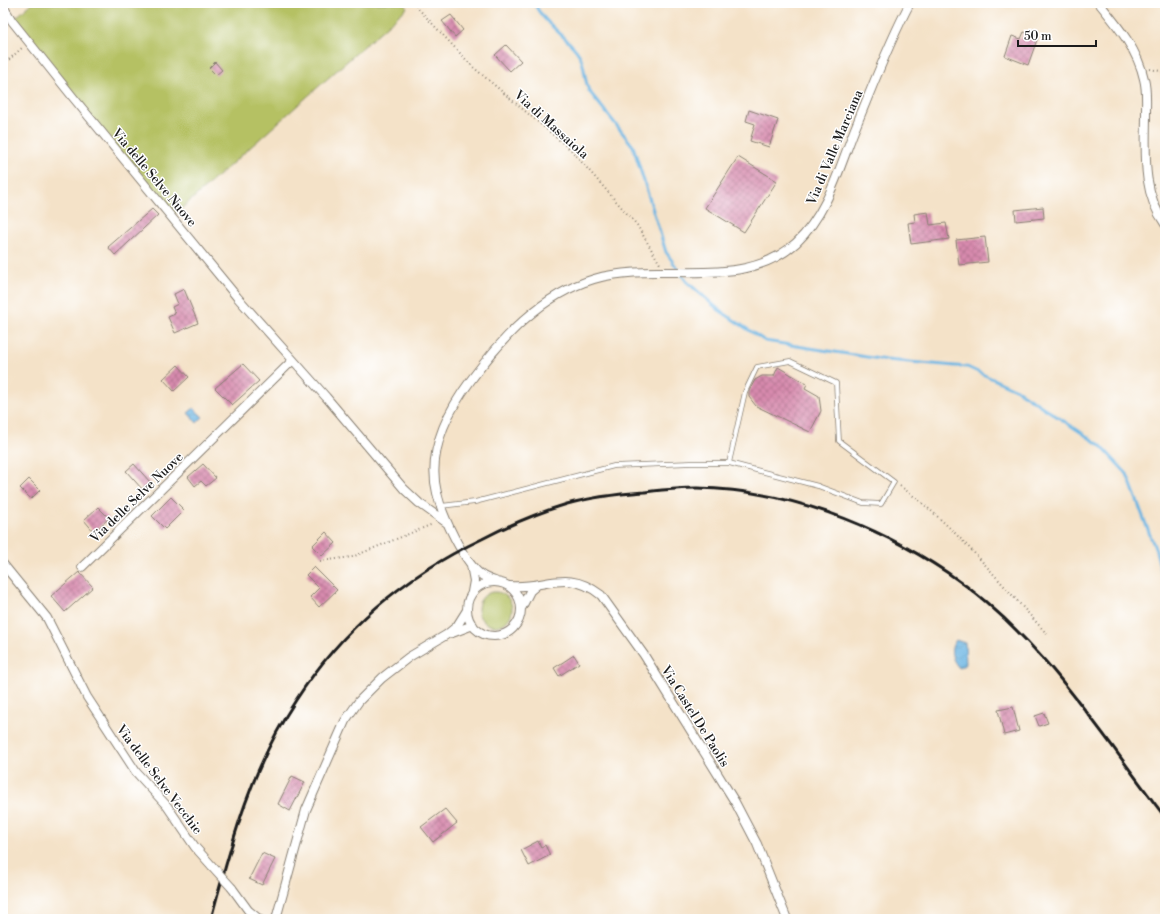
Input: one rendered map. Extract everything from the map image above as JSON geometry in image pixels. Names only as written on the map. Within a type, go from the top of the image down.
[{"type":"street","name":"Via di Valle Marciana","points":[[444,522],[435,484],[435,464],[440,436],[461,393],[506,337],[545,302],[578,284],[612,275],[725,271],[761,262],[791,247],[811,227],[831,191],[867,99],[910,3]]},
{"type":"street","points":[[1100,3],[1131,47],[1141,68],[1146,90],[1146,167],[1148,186],[1153,205],[1165,224]]},
{"type":"street","name":"Via delle Selve Nuove","points":[[3,6],[28,42],[237,296],[404,489],[444,522]]},
{"type":"street","name":"Via delle Selve Nuove","points":[[82,567],[293,360]]},
{"type":"street","points":[[444,522],[472,565],[482,576],[510,586],[518,595],[522,607]]},
{"type":"street","name":"Via delle Selve Vecchie","points":[[3,564],[44,614],[87,698],[136,772],[167,806],[195,847],[232,888],[248,910],[259,919]]},
{"type":"street","points":[[276,919],[306,810],[345,721],[359,701],[382,678],[409,657],[446,635],[457,626],[467,610],[472,592],[474,581],[472,565]]},
{"type":"street","name":"Via Castel De Paolis","points":[[510,586],[523,587],[568,580],[592,588],[601,595],[647,659],[735,802],[757,844],[787,919]]},
{"type":"street","points":[[472,592],[479,586],[495,581]]},
{"type":"street","points":[[467,610],[473,625],[485,634],[500,635],[513,628],[518,622],[522,607],[530,591],[536,585]]},
{"type":"street","points":[[446,635],[473,625]]},
{"type":"lane","points":[[440,506],[475,502],[614,466],[729,463],[818,486],[863,503],[881,504],[894,482],[839,441],[836,383],[790,361],[757,367],[745,392],[729,463]]},
{"type":"path","name":"Via di Massaiola","points":[[413,3],[473,67],[571,150],[637,225],[664,272]]},
{"type":"path","points":[[3,65],[28,42]]},
{"type":"path","points":[[1141,68],[1165,72]]},
{"type":"path","points":[[894,482],[919,500],[960,539],[1047,634]]},
{"type":"path","points":[[320,561],[352,557],[444,522]]},
{"type":"green space","points":[[32,3],[403,3],[407,8],[172,217],[12,21]]},
{"type":"green space","points":[[492,592],[498,592],[507,597],[511,603],[511,615],[507,621],[498,626],[492,626],[483,621],[478,612],[478,606],[483,597]]},
{"type":"water","points":[[194,408],[203,417],[197,423],[188,413]]},
{"type":"water","points":[[956,640],[965,643],[966,664],[959,668],[954,662],[952,655],[952,647]]},
{"type":"building","points":[[451,15],[463,30],[455,37],[442,21]]},
{"type":"building","points":[[1024,32],[1038,37],[1028,65],[1005,56],[1012,36],[1021,39]]},
{"type":"building","points":[[506,45],[521,61],[510,71],[495,55]]},
{"type":"building","points":[[215,62],[222,70],[216,75],[209,68]]},
{"type":"building","points":[[749,110],[778,120],[769,147],[750,141],[755,124],[746,121]]},
{"type":"building","points":[[738,157],[777,181],[744,232],[705,208]]},
{"type":"building","points":[[1043,207],[1044,218],[1016,221],[1015,210]]},
{"type":"building","points":[[152,209],[158,215],[115,255],[108,247]]},
{"type":"building","points":[[928,212],[930,225],[946,223],[949,239],[911,244],[908,223],[915,222],[914,214]]},
{"type":"building","points":[[985,237],[988,262],[959,265],[956,240]]},
{"type":"building","points":[[184,289],[198,323],[175,333],[168,317],[175,314],[172,307],[178,304],[174,294]]},
{"type":"building","points":[[243,364],[259,381],[232,405],[215,388]]},
{"type":"building","points":[[178,365],[189,377],[174,391],[163,379]]},
{"type":"building","points":[[778,367],[807,384],[805,388],[819,396],[821,411],[810,432],[756,406],[749,397],[749,391],[755,380],[762,376],[774,376]]},
{"type":"building","points":[[134,464],[150,482],[142,489],[126,471]]},
{"type":"building","points":[[203,464],[216,478],[206,486],[201,481],[195,486],[188,477]]},
{"type":"building","points":[[29,479],[40,490],[31,499],[20,488]]},
{"type":"building","points":[[171,497],[184,510],[165,529],[152,516]]},
{"type":"building","points":[[98,507],[109,518],[94,532],[84,520]]},
{"type":"building","points":[[326,532],[336,543],[322,556],[312,546]]},
{"type":"building","points":[[314,567],[337,590],[319,607],[310,597],[319,588],[306,575]]},
{"type":"building","points":[[79,572],[93,587],[65,612],[51,596]]},
{"type":"building","points":[[574,655],[579,663],[559,676],[554,668]]},
{"type":"building","points":[[1013,707],[1019,731],[1004,735],[998,710]]},
{"type":"building","points":[[1044,713],[1048,723],[1039,726],[1035,716]]},
{"type":"building","points":[[292,776],[305,782],[290,811],[278,804]]},
{"type":"building","points":[[445,809],[457,823],[433,842],[421,827]]},
{"type":"building","points":[[538,841],[541,847],[545,845],[550,855],[529,866],[521,850]]},
{"type":"building","points":[[262,853],[275,859],[262,885],[249,879]]},
{"type":"waterway","points":[[534,3],[542,16],[576,50],[583,65],[589,91],[633,146],[666,252],[686,281],[719,310],[765,341],[886,360],[967,367],[1017,390],[1100,445],[1127,474],[1156,551],[1165,585]]},
{"type":"railway","points":[[211,919],[244,806],[267,752],[280,726],[314,674],[355,627],[378,606],[427,569],[454,553],[513,524],[567,504],[595,498],[670,489],[697,488],[730,490],[796,502],[828,512],[890,539],[920,555],[948,573],[981,597],[1039,654],[1091,718],[1165,817]]}]
